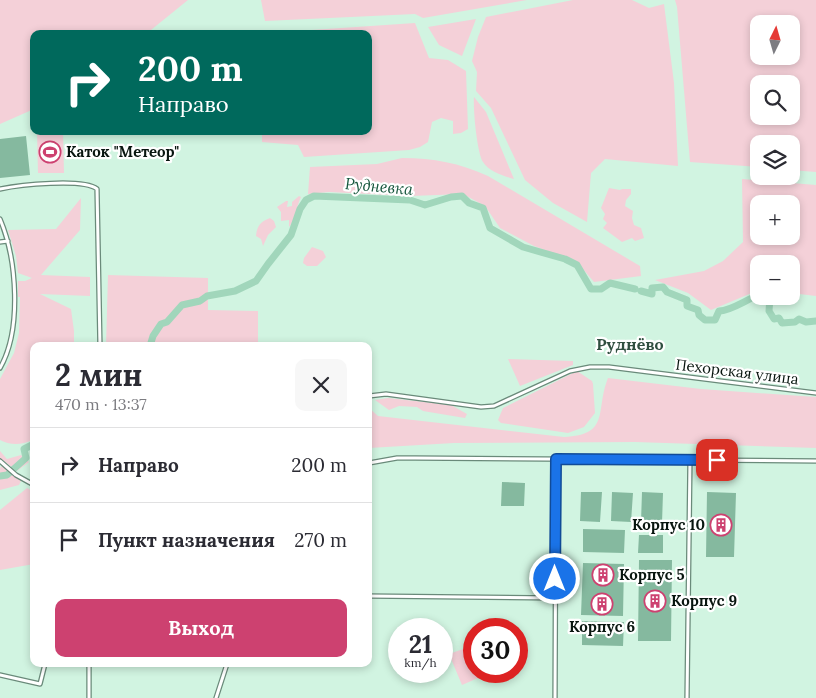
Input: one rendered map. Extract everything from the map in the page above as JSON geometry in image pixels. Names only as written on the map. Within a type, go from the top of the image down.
[{"type":"street","points":[[0,188],[73,184],[92,186],[97,189],[100,342]]},
{"type":"street","points":[[0,219],[8,241],[14,275],[9,350],[0,368]]},
{"type":"street","points":[[0,242],[8,241]]},
{"type":"street","name":"Пехорская улица","points":[[372,396],[386,394],[480,407],[494,406],[551,378],[570,371],[602,367],[816,393]]},
{"type":"street","points":[[372,462],[397,458],[816,461]]},
{"type":"street","points":[[554,698],[556,459]]},
{"type":"street","points":[[687,698],[690,460]]},
{"type":"street","points":[[0,461],[16,475],[30,483]]},
{"type":"street","points":[[372,596],[555,598]]},
{"type":"street","points":[[0,675],[40,684],[44,667]]},
{"type":"street","points":[[89,667],[89,698]]},
{"type":"street","points":[[216,698],[226,667]]},
{"type":"shaded area","points":[[0,0],[188,0],[151,30],[30,30],[30,111],[0,124]]},
{"type":"shaded area","points":[[261,0],[527,0],[423,18],[415,14],[265,21]]},
{"type":"shaded area","points":[[573,0],[632,0],[649,8],[664,4],[674,83],[678,166],[605,159],[591,173],[587,222],[553,203],[525,180],[491,108],[476,91],[477,72],[472,61],[478,37],[486,17]]},
{"type":"shaded area","points":[[675,0],[816,0],[816,172],[800,171],[800,135],[750,135],[750,166],[690,162]]},
{"type":"shaded area","points":[[476,19],[462,56],[439,45],[428,27]]},
{"type":"shaded area","points":[[415,23],[429,58],[448,60],[466,71],[468,129],[461,133],[453,134],[453,121],[441,118],[432,122],[428,142],[420,147],[409,150],[304,157],[298,145],[262,142],[262,135],[372,135],[372,30],[311,30]]},
{"type":"shaded area","points":[[474,97],[486,112],[514,179],[493,171],[483,162],[476,131]]},
{"type":"shaded area","name":"Каток \"Метеор\"","points":[[37,135],[63,135],[64,173],[38,173]]},
{"type":"shaded area","points":[[402,158],[446,162],[488,176],[640,266],[641,276],[594,282],[577,262],[534,246],[500,228],[485,206],[463,194],[411,196],[329,192],[308,194],[310,167],[377,164]]},
{"type":"shaded area","points":[[742,179],[750,180],[750,185],[816,185],[816,296],[800,294],[800,255],[750,255],[750,294],[711,310],[688,293],[655,280],[704,271],[723,261],[743,242]]},
{"type":"shaded area","points":[[609,188],[631,189],[631,194],[626,200],[625,206],[633,211],[634,225],[641,228],[644,238],[635,241],[632,238],[622,242],[603,228],[607,223],[603,219],[605,214],[601,208]]},
{"type":"shaded area","points":[[299,196],[301,197],[289,227],[289,220],[281,221],[281,212],[277,207],[286,201],[288,201],[287,207],[292,206],[292,202]]},
{"type":"shaded area","points":[[81,198],[80,230],[41,275],[90,277],[90,296],[40,294],[71,309],[74,342],[30,342],[30,441],[17,444],[8,443],[0,440],[0,379],[14,353],[19,333],[20,297],[18,297],[18,281],[32,278],[18,273],[16,256],[8,230],[56,229]]},
{"type":"shaded area","points":[[270,218],[274,221],[276,227],[268,235],[263,246],[261,239],[256,236],[257,230],[261,223]]},
{"type":"shaded area","points":[[312,247],[323,251],[326,257],[317,266],[307,266],[303,263],[304,258]]},
{"type":"shaded area","points":[[108,275],[208,278],[208,310],[258,311],[258,342],[106,342]]},
{"type":"shaded area","points":[[508,359],[573,361],[573,365],[520,386]]},
{"type":"shaded area","points":[[577,371],[592,381],[593,384],[595,413],[584,427],[568,433],[501,423],[498,420],[503,408]]},
{"type":"shaded area","points":[[608,378],[701,389],[816,397],[816,448],[635,442],[454,443],[372,448],[372,411],[378,416],[564,437],[579,435],[589,431],[599,419]]},
{"type":"shaded area","points":[[388,398],[451,405],[467,414],[465,418],[423,411],[417,407],[399,406],[389,410],[375,400]]},
{"type":"shaded area","points":[[0,451],[7,459],[21,455],[29,462],[17,471],[0,458]]},
{"type":"shaded area","points":[[2,466],[21,481],[19,485],[0,490],[0,468]]},
{"type":"shaded area","points":[[27,488],[30,490],[30,565],[0,570],[0,510]]},
{"type":"shaded area","points":[[463,649],[463,683],[467,683],[462,685],[453,664],[453,653]]},
{"type":"building","points":[[26,136],[30,175],[0,178],[0,139]]},
{"type":"building","points":[[502,482],[525,483],[524,506],[501,506]]},
{"type":"building","points":[[581,492],[602,492],[600,522],[580,521]]},
{"type":"building","points":[[612,492],[633,493],[631,522],[611,521]]},
{"type":"building","points":[[642,492],[663,493],[662,523],[641,522]]},
{"type":"building","name":"Корпус 10","points":[[707,492],[736,493],[734,557],[706,557]]},
{"type":"building","points":[[583,529],[625,530],[624,553],[583,552]]},
{"type":"building","points":[[639,535],[663,535],[663,553],[638,553]]},
{"type":"building","name":"Корпус 9","points":[[639,560],[672,560],[671,641],[638,641]]},
{"type":"building","points":[[583,563],[624,564],[623,616],[581,615]]},
{"type":"building","points":[[582,621],[624,622],[623,646],[582,645]]},
{"type":"waterway","name":"Рудневка","points":[[151,342],[161,324],[167,322],[182,305],[200,301],[207,296],[235,291],[256,281],[291,235],[300,209],[306,200],[314,196],[410,200],[425,205],[451,197],[462,196],[469,203],[483,208],[490,228],[523,247],[565,259],[577,265],[591,289],[601,289],[610,283],[635,289]]},
{"type":"waterway","name":"Рудневка","points":[[641,291],[652,294],[652,288],[663,287],[667,292],[687,300],[687,306],[698,310],[699,315],[705,320],[715,320],[719,311],[729,309],[750,299]]},
{"type":"waterway","name":"Рудневка","points":[[769,305],[769,311],[774,319],[779,318],[782,323],[795,322],[799,319],[806,322],[816,321]]},
{"type":"waterway","name":"Рудневка","points":[[0,476],[7,475],[26,458],[24,449],[30,446]]},
{"type":"place","name":"Каток \"Метеор\"","points":[[50,152]]},
{"type":"place","name":"Корпус 10","points":[[721,525]]},
{"type":"place","name":"Корпус 5","points":[[603,575]]},
{"type":"place","name":"Корпус 9","points":[[655,601]]},
{"type":"place","name":"Корпус 6","points":[[602,604]]},
{"type":"district","name":"Руднёво","points":[[630,344]]},
{"type":"route","points":[[555,579],[556,459],[717,460]]}]
